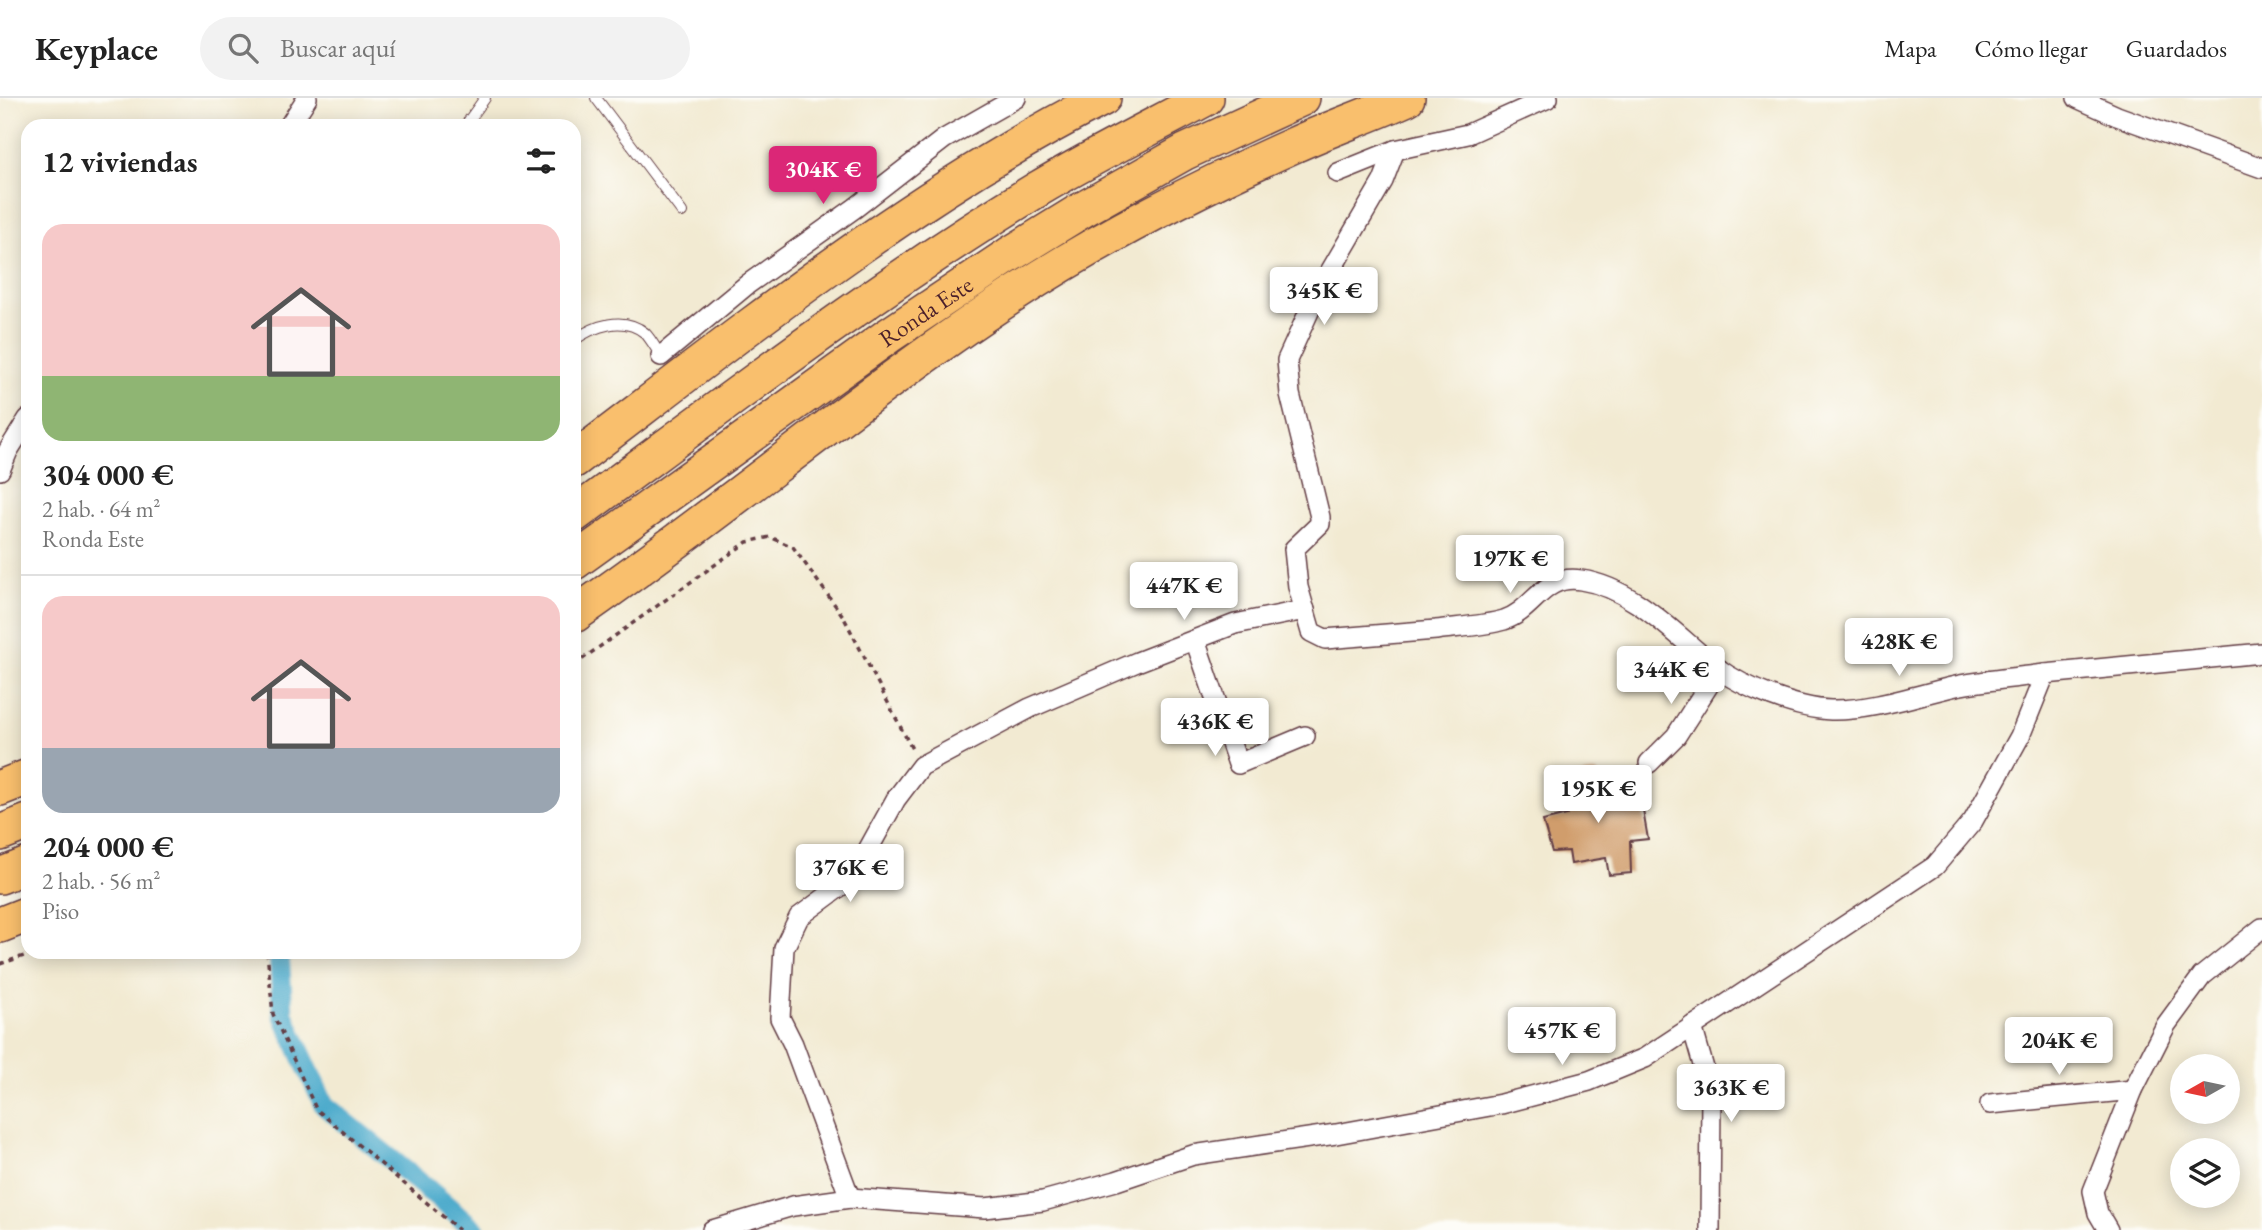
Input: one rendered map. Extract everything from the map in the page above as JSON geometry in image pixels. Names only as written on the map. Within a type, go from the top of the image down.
[{"type":"highway","points":[[581,455],[766,314],[926,200],[1052,124],[1103,98]]},
{"type":"highway","points":[[1096,157],[1179,98]]},
{"type":"highway","name":"Ronda Este","points":[[581,510],[925,262],[1039,189],[1206,98]]},
{"type":"highway","name":"Ronda Este","points":[[581,557],[888,336],[1009,255],[1185,152],[1302,98]]},
{"type":"highway","points":[[581,610],[832,423],[1010,296],[1085,250],[1179,199],[1296,144],[1407,98]]},
{"type":"highway","points":[[0,788],[21,780]]},
{"type":"highway","points":[[0,833],[21,824]]},
{"type":"highway","points":[[0,876],[21,868]]},
{"type":"highway","points":[[0,925],[21,917]]},
{"type":"street","points":[[294,119],[307,98]]},
{"type":"street","points":[[661,356],[748,284],[855,208],[944,139],[1016,98]]},
{"type":"street","points":[[1338,173],[1395,150],[1468,134],[1548,98]]},
{"type":"street","points":[[2077,98],[2117,116],[2262,168]]},
{"type":"street","points":[[1395,150],[1383,181],[1317,294],[1287,360],[1290,394],[1320,524],[1294,550],[1298,587],[1311,632],[1325,639],[1466,627],[1504,620],[1521,612],[1540,592],[1559,581],[1580,580],[1613,589],[1658,619],[1719,669],[1752,688],[1794,703],[1830,710],[1869,705],[1960,685],[2262,653]]},
{"type":"street","points":[[1,472],[8,451],[21,430]]},
{"type":"street","points":[[850,1198],[793,1044],[780,1018],[784,948],[799,917],[853,877],[896,799],[921,766],[1042,703],[1195,640],[1235,624],[1305,611]]},
{"type":"street","points":[[1195,640],[1238,764],[1305,736]]},
{"type":"street","points":[[1649,763],[1676,736],[1719,669]]},
{"type":"street","points":[[712,1230],[793,1206],[850,1198],[985,1208],[1043,1201],[1116,1181],[1193,1155],[1336,1134],[1488,1107],[1589,1081],[1645,1058],[1935,866],[1973,821],[2020,736],[2045,674]]},
{"type":"street","points":[[2108,1230],[2098,1213],[2093,1191],[2133,1090],[2166,1025],[2202,976],[2262,928]]},
{"type":"street","points":[[1692,1026],[1711,1093],[1710,1230]]},
{"type":"street","points":[[1990,1104],[2133,1090]]},
{"type":"lane","points":[[470,119],[485,98]]},
{"type":"lane","points":[[596,98],[682,212]]},
{"type":"lane","points":[[581,335],[590,328],[623,323],[645,333],[661,356]]},
{"type":"path","points":[[581,660],[747,542],[770,537],[793,547],[842,616],[921,766]]},
{"type":"path","points":[[0,964],[21,957]]},
{"type":"path","points":[[268,959],[273,1014],[316,1109],[459,1230]]},
{"type":"building","points":[[1597,772],[1601,781],[1617,779],[1621,806],[1642,805],[1648,839],[1630,841],[1631,873],[1609,875],[1606,858],[1571,864],[1569,851],[1552,852],[1543,821],[1567,815],[1566,800],[1576,797],[1573,776]]},
{"type":"waterway","points":[[279,959],[283,1014],[324,1105],[475,1230]]}]
